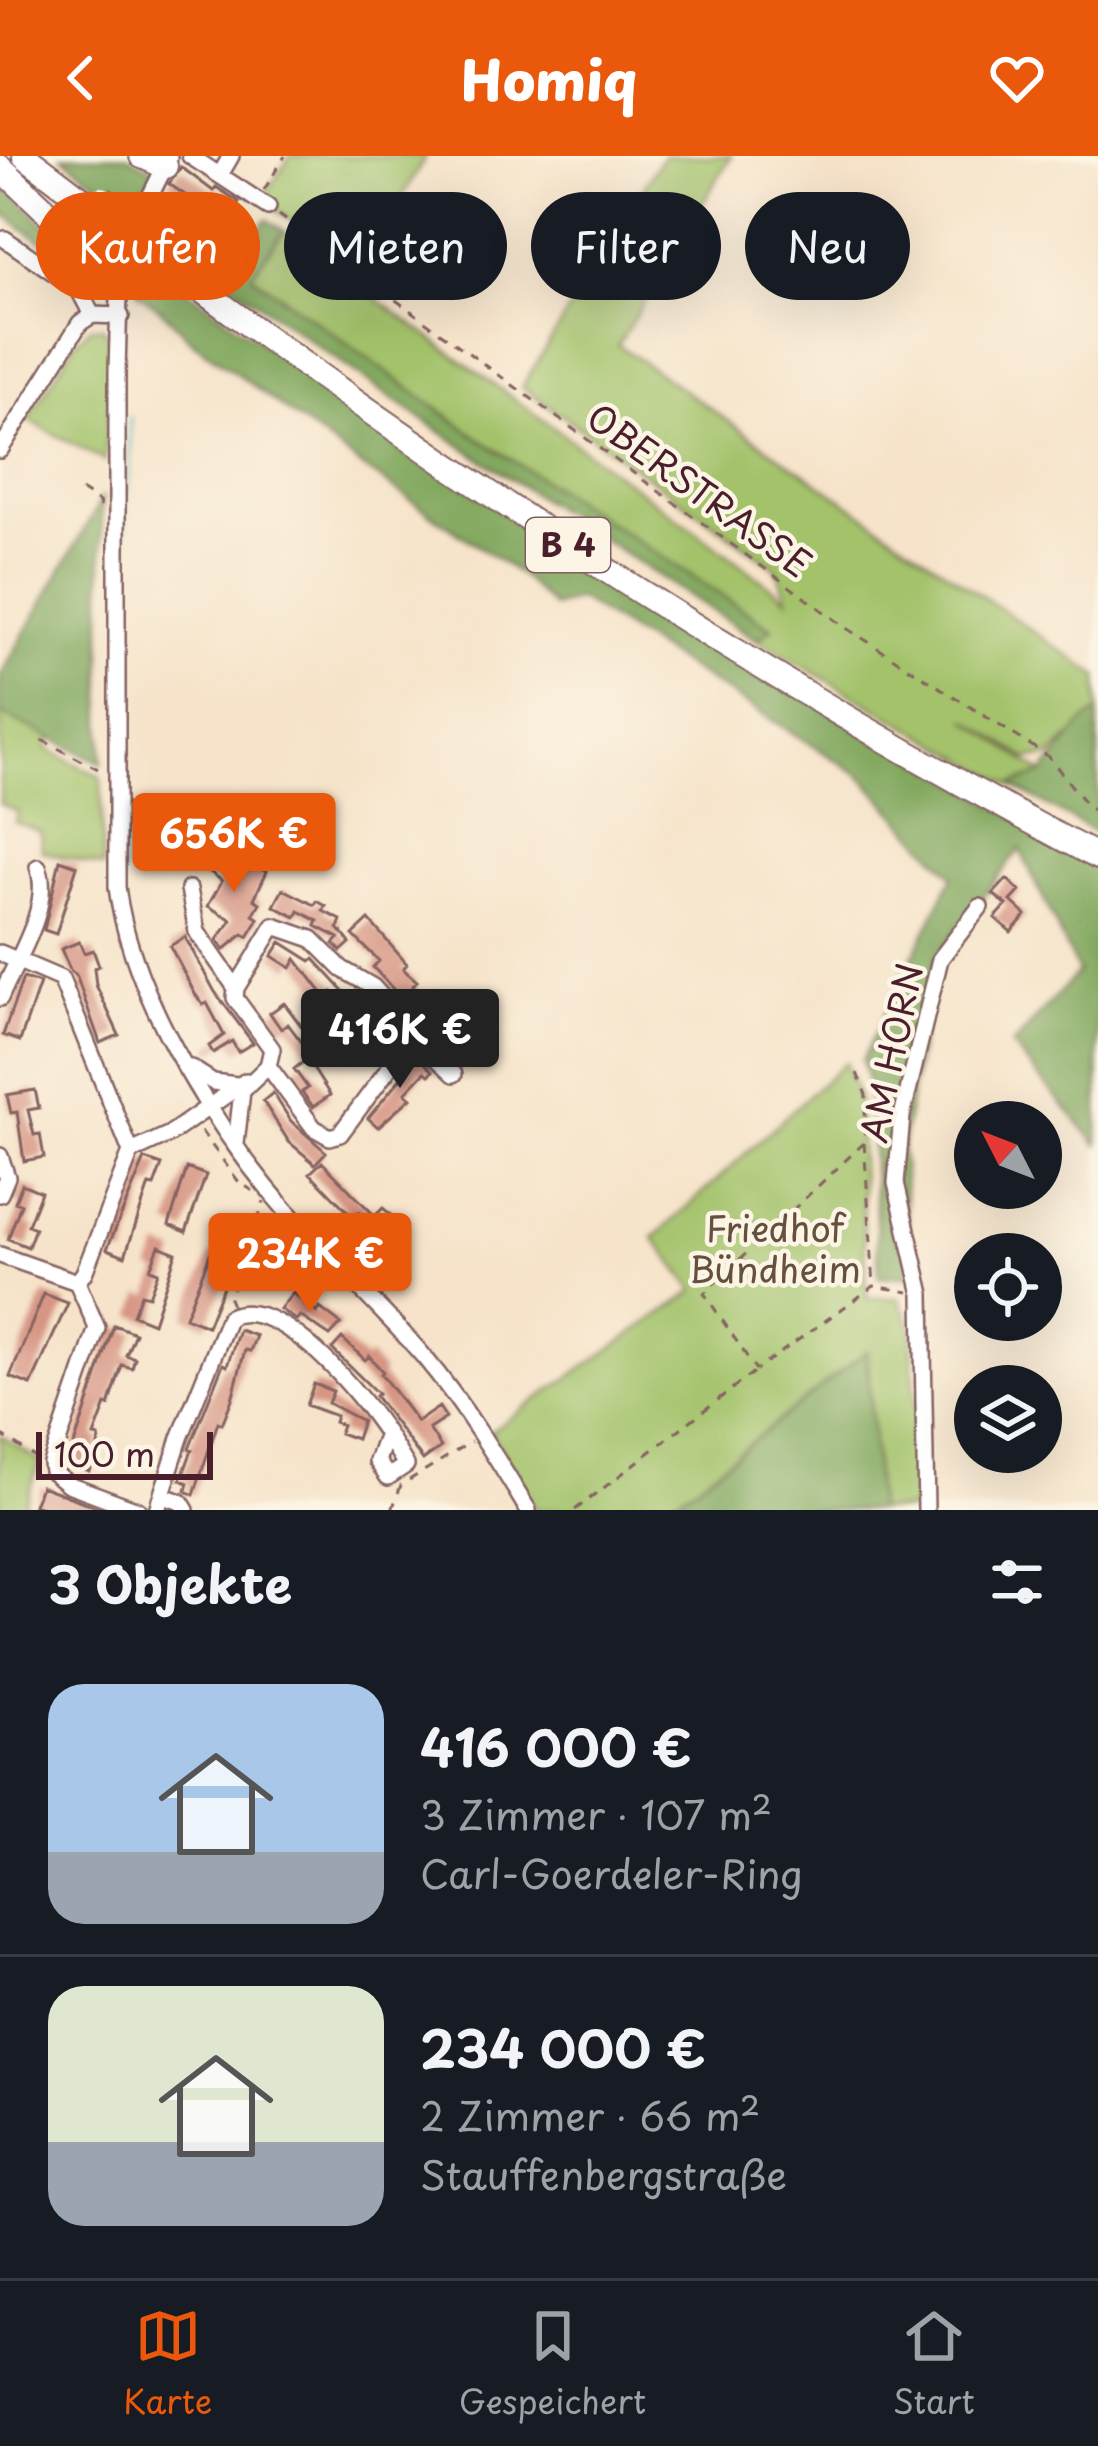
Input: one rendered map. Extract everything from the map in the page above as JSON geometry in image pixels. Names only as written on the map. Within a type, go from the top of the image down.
[{"type":"highway","name":"B 4","points":[[25,156],[80,192]]},
{"type":"highway","name":"B 4","points":[[48,156],[86,192]]},
{"type":"highway","points":[[0,166],[36,200]]},
{"type":"highway","name":"B 4","points":[[231,300],[548,517],[1098,857]]},
{"type":"highway","name":"B 4","points":[[1068,835],[1098,844]]},
{"type":"street","points":[[190,156],[263,204]]},
{"type":"street","points":[[220,175],[231,156]]},
{"type":"street","points":[[147,192],[159,160]]},
{"type":"street","points":[[5,239],[79,290],[92,315]]},
{"type":"street","points":[[120,300],[116,887],[128,945],[185,1063],[236,1146],[296,1222],[423,1356],[483,1435],[528,1510]]},
{"type":"street","points":[[0,451],[80,323],[92,315],[121,316]]},
{"type":"street","points":[[8,956],[23,950],[40,904],[42,874],[38,867]]},
{"type":"street","points":[[189,889],[197,932],[236,988]]},
{"type":"street","name":"AM HORN","points":[[926,1510],[922,1294],[896,1183],[902,1116],[940,959],[980,907]]},
{"type":"street","points":[[131,1152],[213,1110],[261,1072],[272,1048],[236,998],[236,988],[274,926],[312,939],[342,969],[374,987],[413,1036],[454,1074]]},
{"type":"street","points":[[0,998],[8,956]]},
{"type":"street","points":[[8,956],[56,974],[64,983],[131,1152],[77,1282]]},
{"type":"street","points":[[261,1072],[314,1128],[330,1137],[340,1134],[413,1036]]},
{"type":"street","points":[[185,1063],[213,1082],[240,1088]]},
{"type":"street","points":[[236,1146],[240,1088]]},
{"type":"street","points":[[0,1156],[7,1177],[0,1194]]},
{"type":"street","points":[[0,1255],[77,1282],[97,1328],[52,1471],[68,1484],[138,1510]]},
{"type":"street","points":[[158,1505],[188,1418],[234,1313],[244,1312],[301,1336],[349,1385],[387,1434]]},
{"type":"street","points":[[158,1505],[166,1497],[181,1502],[186,1510]]},
{"type":"path","points":[[263,204],[285,156]]},
{"type":"path","name":"OBERSTRASSE","points":[[263,204],[848,629],[1049,758],[1098,813]]},
{"type":"path","points":[[81,490],[99,502],[105,522]]},
{"type":"path","points":[[42,740],[109,774]]},
{"type":"path","points":[[857,1073],[866,1095],[874,1286]]},
{"type":"path","points":[[756,1370],[704,1293],[865,1143]]},
{"type":"path","points":[[234,1313],[229,1298],[264,1202]]},
{"type":"path","points":[[575,1510],[874,1286],[922,1294]]},
{"type":"path","points":[[0,1435],[51,1463]]},
{"type":"path","points":[[392,1510],[401,1485],[483,1435]]},
{"type":"green space","points":[[62,156],[127,156],[156,170],[139,192],[109,192]]},
{"type":"green space","points":[[290,156],[426,156],[405,192],[284,192],[284,215],[262,200]]},
{"type":"green space","points":[[663,156],[731,156],[709,192],[641,192]]},
{"type":"green space","points":[[0,181],[36,215],[36,237],[0,211]]},
{"type":"green space","points":[[267,219],[284,231],[260,263],[260,228]]},
{"type":"green space","points":[[284,231],[284,298],[260,281],[260,261]]},
{"type":"green space","points":[[260,281],[484,442],[772,628],[757,640],[381,391],[254,300],[260,300]]},
{"type":"green space","points":[[148,300],[201,300],[521,525],[1098,866],[1098,1145],[1012,1046],[1078,972],[1020,849],[935,958],[902,1147],[911,1276],[879,1277],[869,1089],[862,1060],[953,876],[860,775],[578,599],[553,607],[520,575],[361,466],[191,340]]},
{"type":"green space","points":[[286,300],[378,300],[788,599],[775,567],[522,387],[575,300],[645,300],[618,345],[1098,676],[1098,712],[1049,757],[1027,759],[966,719],[1043,773],[1011,785],[757,640],[771,628],[484,442]]},
{"type":"green space","points":[[91,327],[102,327],[112,338],[105,461],[28,420],[77,340]]},
{"type":"green space","points":[[102,499],[102,763],[0,713],[0,677]]},
{"type":"green space","points":[[1,711],[51,737],[47,749],[101,777],[103,867],[42,851],[41,832],[15,822],[18,812],[0,804]]},
{"type":"green space","points":[[1098,712],[1098,834],[1011,785],[1043,773],[1084,722]]},
{"type":"green space","name":"Friedhof Bündheim","points":[[845,1062],[858,1097],[867,1298],[899,1298],[911,1324],[921,1510],[877,1510],[867,1353],[658,1510],[535,1510],[490,1432],[695,1291],[654,1238]]},
{"type":"green space","points":[[867,1351],[877,1510],[670,1510],[664,1506],[690,1490]]},
{"type":"green space","points":[[0,1435],[40,1461],[22,1510],[0,1510]]},
{"type":"building","points":[[181,167],[213,191],[216,187],[224,192],[181,192],[169,184]]},
{"type":"building","points":[[213,849],[241,872],[248,860],[267,871],[254,899],[260,903],[253,915],[259,919],[248,937],[243,934],[224,950],[217,940],[232,920],[208,906],[222,881],[197,862],[202,852],[209,856]]},
{"type":"building","points":[[60,860],[77,866],[56,934],[44,930]]},
{"type":"building","points":[[1007,879],[1020,891],[1011,901],[1026,915],[1011,932],[995,918],[1007,905],[993,894]]},
{"type":"building","points":[[283,889],[326,906],[323,911],[341,920],[338,928],[350,943],[341,951],[334,944],[339,938],[316,926],[318,921],[274,906]]},
{"type":"building","points":[[369,920],[417,981],[412,986],[423,995],[411,1009],[373,967],[379,961],[353,935]]},
{"type":"building","points":[[185,937],[215,992],[253,1043],[238,1052],[232,1041],[213,1053],[209,1046],[224,1035],[170,946]]},
{"type":"building","points":[[79,942],[84,953],[93,950],[99,966],[94,968],[96,985],[119,1035],[100,1043],[76,975],[61,949]]},
{"type":"building","points":[[281,942],[314,959],[347,995],[354,1000],[360,995],[371,1010],[354,1022],[332,992],[325,997],[296,959],[291,968],[272,956]]},
{"type":"building","points":[[23,978],[40,983],[20,1041],[3,1035]]},
{"type":"building","points":[[284,1003],[306,1032],[316,1024],[327,1039],[312,1056],[288,1024],[281,1029],[270,1013]]},
{"type":"building","points":[[415,1054],[433,1071],[425,1072],[405,1093],[411,1098],[378,1127],[368,1118]]},
{"type":"building","points":[[307,1059],[330,1095],[313,1107],[302,1092],[308,1088],[294,1069]]},
{"type":"building","points":[[35,1090],[39,1108],[28,1110],[34,1135],[40,1134],[44,1157],[24,1161],[17,1112],[11,1113],[7,1095]]},
{"type":"building","points":[[273,1093],[291,1121],[326,1152],[315,1164],[289,1142],[263,1101]]},
{"type":"building","points":[[145,1159],[162,1165],[154,1186],[149,1185],[125,1256],[107,1249]]},
{"type":"building","points":[[322,1162],[375,1216],[383,1208],[400,1223],[364,1264],[353,1253],[378,1229],[359,1212],[353,1217],[310,1173]]},
{"type":"building","points":[[187,1168],[206,1175],[186,1232],[169,1225]]},
{"type":"building","points":[[22,1184],[41,1192],[28,1225],[35,1228],[28,1247],[8,1239],[21,1204],[15,1202]]},
{"type":"building","points":[[159,1246],[176,1253],[153,1323],[133,1315],[141,1294],[149,1296],[158,1272],[150,1269]]},
{"type":"building","points":[[255,1251],[281,1260],[273,1282],[266,1279],[264,1286],[245,1279]]},
{"type":"building","points":[[210,1254],[223,1259],[220,1265],[230,1269],[207,1326],[185,1317]]},
{"type":"building","points":[[293,1293],[317,1313],[320,1308],[341,1324],[330,1336],[300,1316],[291,1317],[280,1309]]},
{"type":"building","points":[[44,1294],[68,1303],[31,1385],[10,1377]]},
{"type":"building","points":[[114,1325],[135,1333],[126,1355],[135,1358],[132,1368],[122,1365],[94,1436],[99,1437],[98,1447],[89,1471],[68,1463]]},
{"type":"building","points":[[239,1330],[256,1336],[250,1351],[245,1350],[232,1399],[222,1424],[218,1422],[194,1495],[181,1480],[189,1449]]},
{"type":"building","points":[[342,1338],[365,1360],[369,1356],[417,1422],[439,1407],[446,1418],[429,1429],[441,1447],[423,1460],[375,1396],[378,1394],[332,1349]]},
{"type":"building","points":[[314,1384],[333,1391],[328,1403],[362,1421],[356,1439],[339,1433],[342,1425],[334,1422],[336,1416],[306,1405]]},
{"type":"building","points":[[41,1486],[102,1510],[48,1510],[34,1505]]},
{"type":"waterway","points":[[125,874],[125,502],[130,417]]}]
